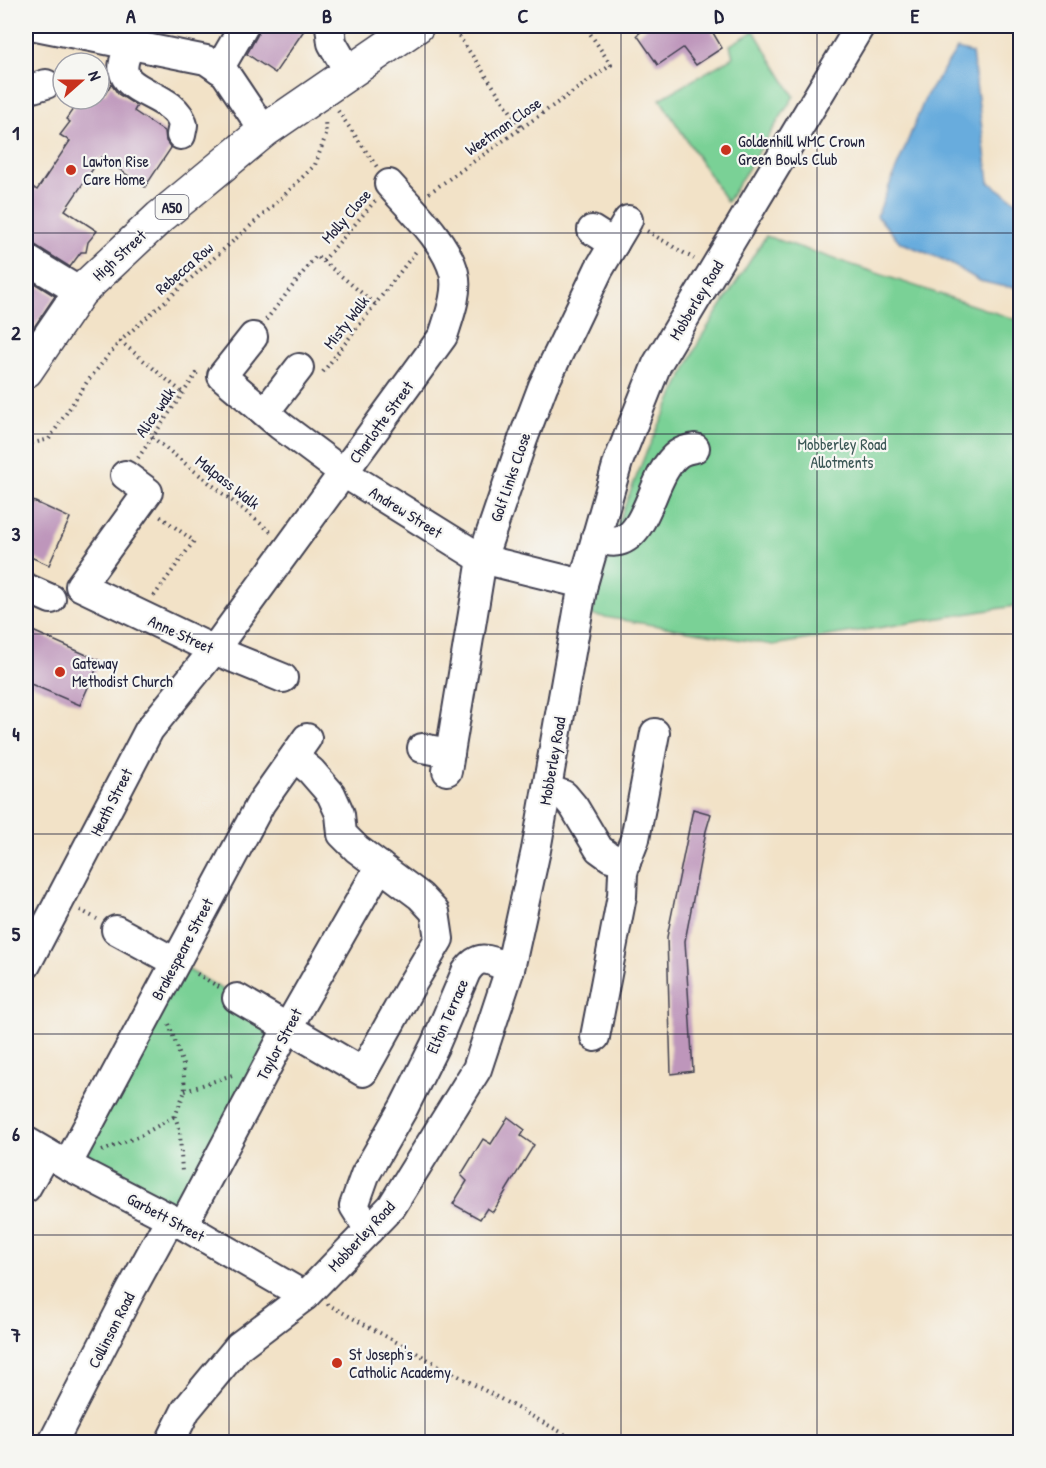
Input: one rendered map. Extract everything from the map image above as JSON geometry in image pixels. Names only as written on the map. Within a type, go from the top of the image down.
[{"type":"main road","name":"A50","points":[[336,81],[417,26]]},
{"type":"main road","name":"High Street","points":[[26,371],[80,292],[160,217],[264,131],[336,81]]},
{"type":"street","points":[[36,26],[206,60],[225,73],[264,131]]},
{"type":"street","points":[[219,69],[244,26]]},
{"type":"street","points":[[330,26],[336,81]]},
{"type":"street","name":"Mobberley Road","points":[[170,1443],[186,1410],[239,1346],[309,1291],[392,1206],[477,1069],[510,969],[536,850],[583,584],[618,462],[657,364],[860,26]]},
{"type":"street","points":[[131,44],[124,61],[125,76],[130,84],[170,105],[176,111],[183,125],[181,135]]},
{"type":"street","name":"Charlotte Street","points":[[213,650],[443,336],[453,306],[454,273],[442,245],[389,184]]},
{"type":"street","name":"Golf Links Close","points":[[440,757],[482,559],[543,386],[599,269],[611,231]]},
{"type":"street","points":[[26,259],[80,292]]},
{"type":"street","points":[[213,369],[253,337]]},
{"type":"street","name":"Andrew Street","points":[[213,369],[344,473],[482,559],[583,584]]},
{"type":"street","points":[[265,412],[308,374]]},
{"type":"street","points":[[596,537],[611,542],[621,540],[631,534],[641,520],[662,472],[680,452],[695,448]]},
{"type":"street","points":[[125,476],[148,492],[141,502]]},
{"type":"street","name":"Anne Street","points":[[141,502],[80,586],[151,624],[283,678]]},
{"type":"street","name":"Heath Street","points":[[26,965],[149,730],[213,650]]},
{"type":"street","points":[[595,1037],[622,896],[623,873],[635,840],[655,733]]},
{"type":"street","name":"Brakespeare Street","points":[[26,1188],[46,1153],[159,993],[261,803],[300,748],[311,771],[331,794],[340,814],[342,834],[357,849],[380,866]]},
{"type":"street","points":[[547,789],[564,795],[574,807],[599,849],[610,857],[626,862]]},
{"type":"street","points":[[237,998],[363,1072],[439,939],[435,912],[420,896],[380,866]]},
{"type":"street","name":"Taylor Street","points":[[177,1222],[380,866]]},
{"type":"street","points":[[116,930],[175,962]]},
{"type":"street","name":"Elton Terrace","points":[[369,1230],[354,1206],[365,1175],[404,1107],[435,1045],[466,972],[473,962],[484,958],[510,969]]},
{"type":"street","name":"Garbett Street","points":[[46,1153],[309,1291]]},
{"type":"street","name":"Collinson Road","points":[[53,1443],[130,1293],[177,1222]]},
{"type":"path","points":[[452,26],[521,127]]},
{"type":"path","name":"Weetman Close","points":[[409,207],[611,65],[585,26]]},
{"type":"path","points":[[336,81],[389,184]]},
{"type":"path","name":"Rebecca Row","points":[[26,445],[49,439],[87,382],[120,341],[274,205],[315,165],[326,135],[336,81]]},
{"type":"path","name":"Molly Close","points":[[253,337],[316,256],[322,261],[389,184]]},
{"type":"path","points":[[611,231],[713,271]]},
{"type":"path","name":"Misty Walk","points":[[308,374],[375,304],[430,232]]},
{"type":"path","points":[[322,261],[375,304]]},
{"type":"path","points":[[120,341],[183,393]]},
{"type":"path","name":"Alice walk","points":[[125,476],[183,393],[213,369]]},
{"type":"path","name":"Malpass Walk","points":[[152,437],[290,546]]},
{"type":"path","points":[[141,502],[194,541],[151,624]]},
{"type":"path","points":[[60,899],[116,930]]},
{"type":"path","points":[[175,962],[237,998]]},
{"type":"path","points":[[46,1153],[142,1135],[174,1116],[185,1091],[183,1065],[159,993]]},
{"type":"path","points":[[185,1091],[268,1063]]},
{"type":"path","points":[[174,1116],[180,1132],[183,1175]]},
{"type":"path","points":[[309,1291],[321,1300],[579,1443]]},
{"type":"green space","name":"Goldenhill WMC Crown Green Bowls Club","points":[[754,31],[794,96],[727,202],[660,99],[733,57],[730,45]]},
{"type":"green space","name":"Mobberley Road Allotments","points":[[766,236],[1020,321],[1020,605],[773,645],[592,615],[612,538],[645,455],[700,339]]},
{"type":"green space","points":[[175,962],[288,1027],[183,1225],[67,1165]]},
{"type":"water","points":[[957,49],[972,53],[989,182],[1020,204],[1020,288],[980,281],[944,260],[900,242],[877,216],[926,96]]},
{"type":"building","points":[[260,26],[307,26],[275,73],[247,54]]},
{"type":"building","points":[[648,26],[709,26],[722,48],[696,65],[683,48],[658,65],[637,35]]},
{"type":"building","name":"Lawton Rise Care Home","points":[[111,84],[118,94],[137,106],[134,111],[165,132],[166,141],[171,148],[145,187],[101,157],[65,210],[97,231],[88,242],[86,252],[81,252],[70,267],[35,245],[26,243],[26,182],[37,190],[70,141],[60,135],[70,122],[66,119],[72,111],[111,111]]},
{"type":"building","points":[[26,278],[55,296],[26,339]]},
{"type":"building","points":[[33,501],[70,518],[49,565],[26,555],[26,518]]},
{"type":"building","name":"Gateway Methodist Church","points":[[26,628],[100,661],[80,705],[26,682]]},
{"type":"building","points":[[693,809],[711,814],[685,941],[693,1071],[671,1074],[667,937]]},
{"type":"building","points":[[508,1117],[525,1130],[521,1136],[534,1145],[493,1212],[487,1208],[480,1219],[453,1204],[467,1181],[461,1175],[483,1139],[491,1144]]},
{"type":"place","name":"Goldenhill WMC Crown Green Bowls Club","points":[[726,150]]},
{"type":"place","name":"Lawton Rise Care Home","points":[[71,170]]},
{"type":"place","name":"Gateway Methodist Church","points":[[60,672]]},
{"type":"place","name":"St Joseph's Catholic Academy","points":[[337,1363]]}]
